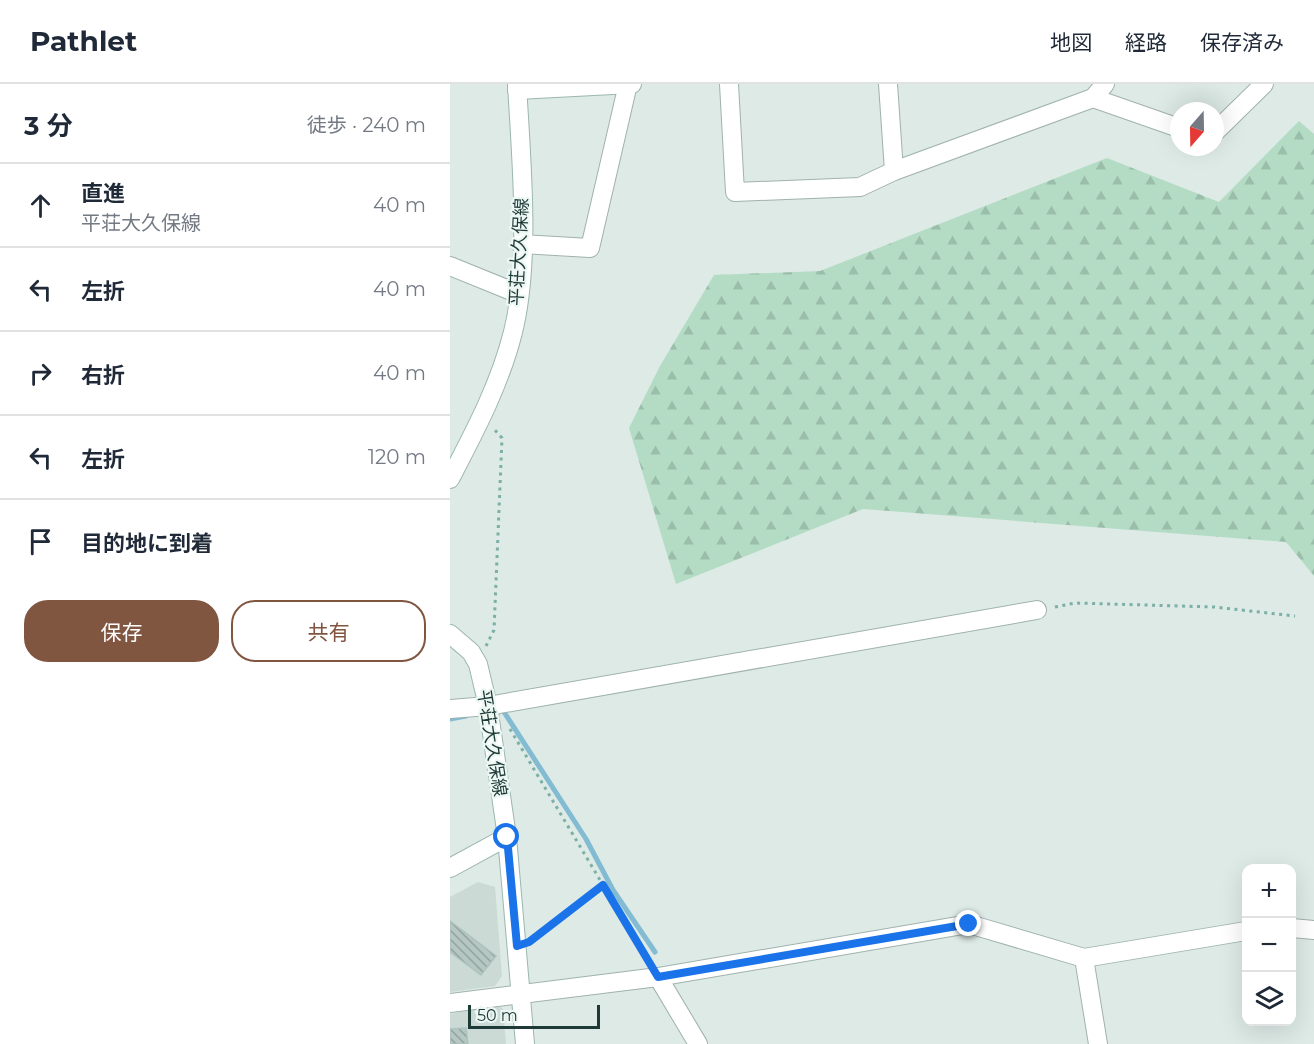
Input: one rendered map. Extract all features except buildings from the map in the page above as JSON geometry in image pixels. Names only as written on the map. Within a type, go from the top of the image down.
[{"type":"street","points":[[521,244],[590,248],[628,84]]},
{"type":"street","points":[[517,87],[632,84]]},
{"type":"street","points":[[729,84],[735,192],[860,187],[894,171],[1093,98],[1105,84]]},
{"type":"street","points":[[888,84],[894,171]]},
{"type":"street","points":[[1224,123],[1264,84]]},
{"type":"street","name":"平荘大久保線","points":[[450,479],[483,417],[513,331],[519,294],[523,209],[517,87]]},
{"type":"street","points":[[1093,98],[1170,125]]},
{"type":"street","points":[[450,266],[519,294]]},
{"type":"street","points":[[450,709],[490,715],[1037,610]]},
{"type":"street","name":"平荘大久保線","points":[[450,634],[471,652],[478,664],[490,715],[507,837],[525,1044]]},
{"type":"street","points":[[450,868],[507,837]]},
{"type":"street","points":[[450,1003],[658,977],[969,924],[1084,958],[1242,932]]},
{"type":"street","points":[[1296,928],[1314,930]]},
{"type":"street","points":[[1084,958],[1098,1044]]},
{"type":"street","points":[[658,977],[698,1044]]},
{"type":"path","points":[[478,664],[494,630],[502,438],[483,417]]},
{"type":"path","points":[[1037,610],[1075,603],[1215,607],[1295,616]]},
{"type":"path","points":[[490,715],[507,723],[658,977]]},
{"type":"path","points":[[517,946],[529,942],[603,885]]},
{"type":"shaded area","points":[[478,882],[495,887],[502,976],[495,986],[450,992],[450,897]]},
{"type":"shaded area","points":[[496,1004],[503,1009],[506,1044],[450,1044],[450,1014]]},
{"type":"green space","points":[[1299,121],[1314,134],[1314,576],[1286,542],[863,509],[676,584],[629,428],[660,366],[714,275],[820,271],[1107,158],[1219,202]]},
{"type":"waterway","points":[[504,712],[586,839],[613,890],[655,952]]},
{"type":"waterway","points":[[450,719],[466,716]]},
{"type":"route","points":[[507,837],[517,946],[529,942],[603,885],[658,977],[969,924]]}]
